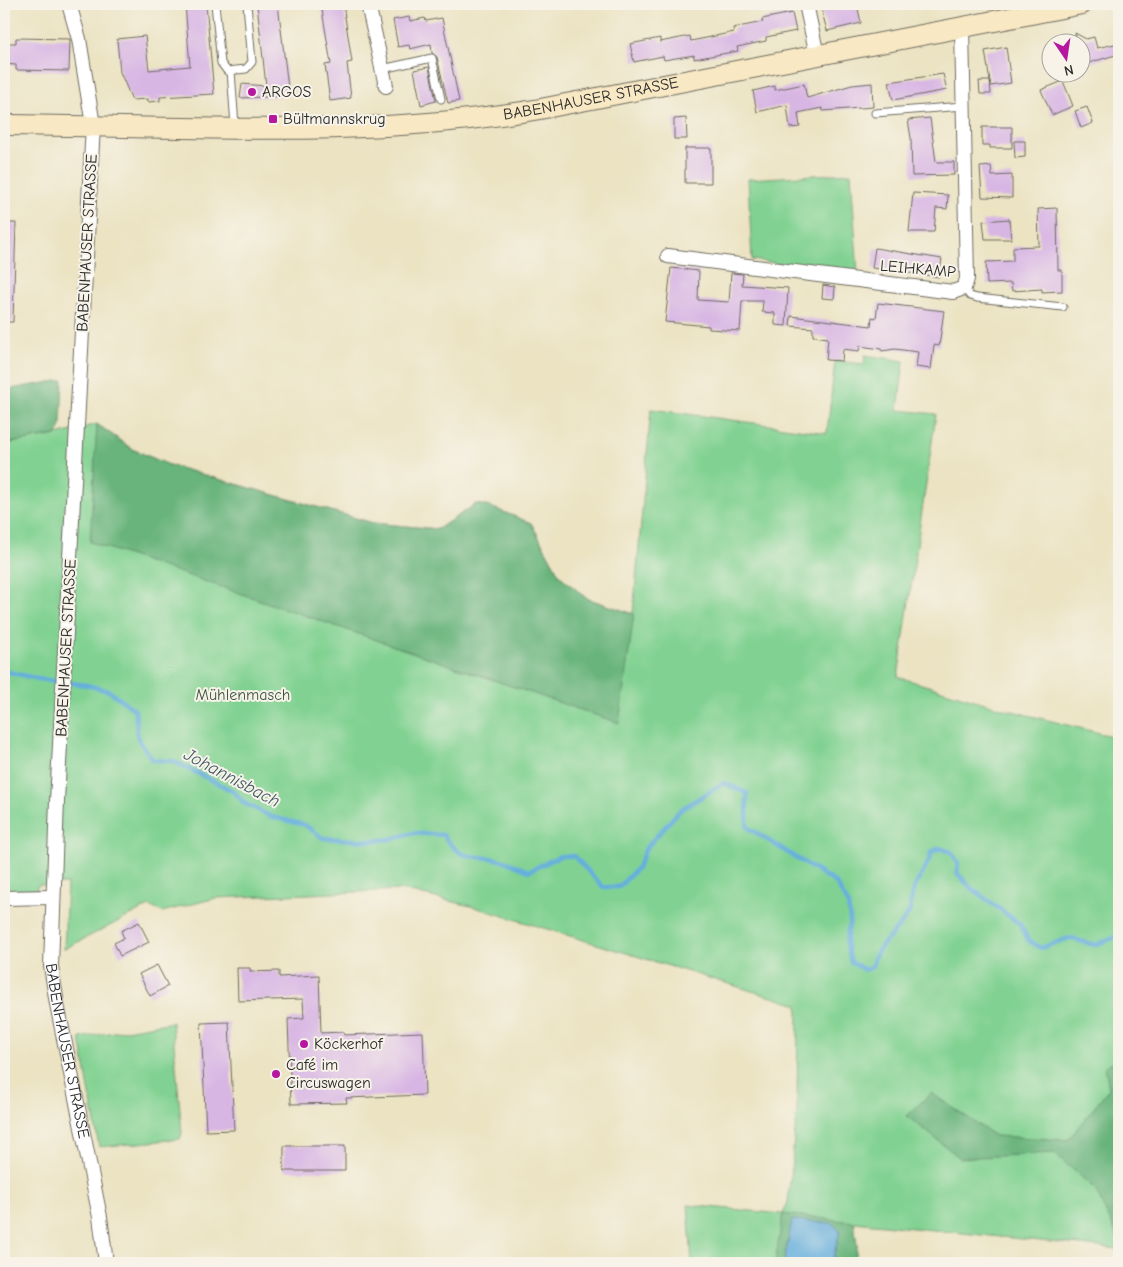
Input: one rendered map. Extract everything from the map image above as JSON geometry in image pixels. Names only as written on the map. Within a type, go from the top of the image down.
[{"type":"main road","name":"BABENHAUSER STRASSE","points":[[93,125],[307,130],[459,122],[540,109],[1082,4]]},
{"type":"main road","points":[[4,125],[93,125]]},
{"type":"street","name":"BABENHAUSER STRASSE","points":[[69,4],[79,39],[93,125],[64,673],[51,966],[56,1004],[90,1167],[106,1263]]},
{"type":"street","points":[[368,4],[386,86]]},
{"type":"street","points":[[806,4],[815,46],[820,54]]},
{"type":"street","name":"LEIHKAMP","points":[[668,256],[953,292],[964,288],[967,279],[962,27]]},
{"type":"street","points":[[4,898],[53,897]]},
{"type":"lane","points":[[215,4],[221,63],[227,71],[246,70],[252,62],[247,4]]},
{"type":"lane","points":[[382,69],[432,58],[441,99]]},
{"type":"lane","points":[[231,71],[235,129]]},
{"type":"lane","points":[[875,114],[963,106]]},
{"type":"lane","points":[[964,288],[970,296],[977,298],[1063,307]]},
{"type":"green space","points":[[851,173],[858,275],[752,260],[748,179]]},
{"type":"green space","name":"Mühlenmasch","points":[[865,355],[904,361],[898,410],[936,414],[898,677],[1008,710],[1119,738],[1119,1249],[854,1222],[857,1246],[855,1263],[692,1263],[688,1205],[783,1214],[788,1202],[797,1110],[798,1005],[471,906],[402,890],[216,898],[162,912],[149,906],[64,949],[67,884],[37,885],[37,890],[4,891],[4,444],[57,435],[97,424],[132,449],[169,465],[373,523],[438,529],[476,504],[488,506],[531,523],[560,576],[586,598],[633,614],[651,409],[827,433],[835,361],[864,364]]},
{"type":"green space","points":[[63,380],[61,426],[57,435],[4,444],[4,390]]},
{"type":"green space","points":[[97,424],[132,449],[169,465],[373,523],[438,529],[476,504],[488,506],[531,523],[560,576],[586,598],[634,614],[619,723],[90,542]]},
{"type":"green space","points":[[172,1022],[182,1133],[180,1139],[99,1147],[80,1038]]},
{"type":"green space","points":[[1119,1059],[1119,1240],[1095,1189],[1054,1153],[960,1158],[907,1116],[931,1093],[995,1136],[1068,1140],[1109,1089],[1105,1066]]},
{"type":"green space","points":[[783,1214],[854,1222],[857,1246],[855,1263],[832,1263],[840,1231],[792,1221],[784,1263],[775,1263]]},
{"type":"water","points":[[792,1220],[832,1223],[840,1231],[832,1263],[784,1263]]},
{"type":"building","points":[[185,4],[206,4],[214,94],[160,97],[160,101],[148,102],[148,99],[132,100],[120,72],[117,39],[145,36],[149,70],[190,66]]},
{"type":"building","points":[[257,4],[278,4],[289,96],[240,98],[242,84],[266,86]]},
{"type":"building","points":[[321,4],[343,4],[352,62],[347,63],[351,98],[330,101],[325,65],[331,64]]},
{"type":"building","points":[[820,4],[857,4],[861,23],[827,31]]},
{"type":"building","points":[[792,13],[796,31],[766,37],[766,41],[737,47],[738,51],[694,59],[694,55],[664,60],[663,56],[634,62],[630,44],[660,38],[660,42],[690,36],[691,41],[734,32],[733,28],[763,22],[762,19]]},
{"type":"building","points":[[409,17],[410,21],[425,18],[426,21],[442,18],[459,101],[448,103],[437,57],[432,53],[431,44],[410,49],[409,45],[398,47],[393,20]]},
{"type":"building","points":[[1094,37],[1097,48],[1119,43],[1119,54],[1090,63],[1090,38]]},
{"type":"building","points":[[16,38],[70,39],[69,71],[16,70],[16,65],[4,64],[4,43],[16,43]]},
{"type":"building","points":[[1006,47],[1011,83],[991,86],[985,51]]},
{"type":"building","points":[[429,67],[436,101],[421,105],[414,70]]},
{"type":"building","points":[[943,74],[947,90],[893,100],[889,82]]},
{"type":"building","points":[[979,81],[990,81],[991,94],[980,94]]},
{"type":"building","points":[[1063,82],[1073,106],[1052,115],[1041,90]]},
{"type":"building","points":[[872,83],[873,107],[823,111],[822,108],[798,113],[800,127],[790,128],[787,105],[757,112],[753,91],[775,86],[775,90],[804,84],[807,98],[852,85]]},
{"type":"building","points":[[1087,107],[1093,123],[1081,128],[1075,111]]},
{"type":"building","points":[[686,118],[687,139],[674,139],[674,119]]},
{"type":"building","points":[[930,118],[936,162],[954,162],[954,175],[912,176],[911,138],[908,120]]},
{"type":"building","points":[[982,127],[1012,127],[1012,148],[990,148],[990,145],[982,145]]},
{"type":"building","points":[[1014,141],[1025,141],[1025,157],[1015,158]]},
{"type":"building","points":[[685,148],[711,148],[711,183],[685,183]]},
{"type":"building","points":[[991,166],[992,176],[1012,175],[1012,198],[982,197],[980,167]]},
{"type":"building","points":[[913,193],[948,195],[947,209],[936,208],[934,232],[909,232]]},
{"type":"building","points":[[1057,208],[1058,270],[1062,270],[1062,291],[1042,292],[1042,289],[1012,291],[1011,283],[987,284],[986,262],[1013,261],[1013,247],[1039,246],[1038,209]]},
{"type":"building","points":[[1009,219],[1011,239],[985,239],[983,221]]},
{"type":"building","points":[[4,223],[16,223],[13,322],[4,322]]},
{"type":"building","points":[[875,248],[942,259],[939,277],[872,268]]},
{"type":"building","points":[[671,268],[699,271],[698,300],[729,302],[731,273],[743,274],[742,285],[788,288],[786,326],[775,325],[775,313],[762,312],[763,301],[742,301],[740,331],[709,329],[709,326],[665,322]]},
{"type":"building","points":[[823,285],[835,287],[834,299],[822,298]]},
{"type":"building","points":[[878,303],[944,311],[939,346],[934,345],[931,369],[916,367],[918,352],[895,349],[882,351],[881,349],[860,346],[859,351],[843,349],[842,361],[826,360],[828,338],[813,336],[813,328],[790,326],[791,316],[871,326],[872,317],[876,318]]},
{"type":"building","points":[[139,922],[149,942],[120,956],[114,943],[124,938],[121,931]]},
{"type":"building","points":[[157,965],[168,986],[150,996],[139,974]]},
{"type":"building","points":[[237,968],[250,968],[250,972],[279,971],[279,977],[319,975],[321,1033],[343,1032],[344,1035],[423,1032],[425,1095],[346,1098],[347,1103],[291,1104],[288,1019],[304,1018],[303,999],[238,1001]]},
{"type":"building","points":[[229,1022],[234,1130],[206,1131],[201,1023]]},
{"type":"building","points":[[284,1146],[345,1146],[345,1171],[284,1171]]},
{"type":"waterway","name":"Johannisbach","points":[[4,671],[39,679],[87,685],[109,691],[135,710],[138,739],[153,760],[173,761],[233,791],[244,803],[272,817],[305,825],[323,838],[370,841],[391,839],[414,833],[443,835],[462,854],[504,861],[529,871],[560,856],[574,856],[603,887],[619,887],[638,867],[646,848],[680,810],[724,783],[747,793],[747,827],[836,883],[848,904],[850,920],[846,942],[851,962],[865,970],[872,967],[878,951],[906,918],[910,910],[912,893],[915,886],[928,863],[931,853],[939,848],[951,852],[958,862],[957,873],[971,888],[1020,924],[1028,940],[1041,948],[1069,938],[1095,945],[1119,936]]},
{"type":"waterway","points":[[1119,1045],[1115,1057],[1119,1070]]},
{"type":"place","name":"ARGOS","points":[[252,92]]},
{"type":"place","name":"Bültmannskrug","points":[[273,119]]},
{"type":"place","name":"Köckerhof","points":[[304,1044]]},
{"type":"place","name":"Café im Circuswagen","points":[[276,1074]]}]
